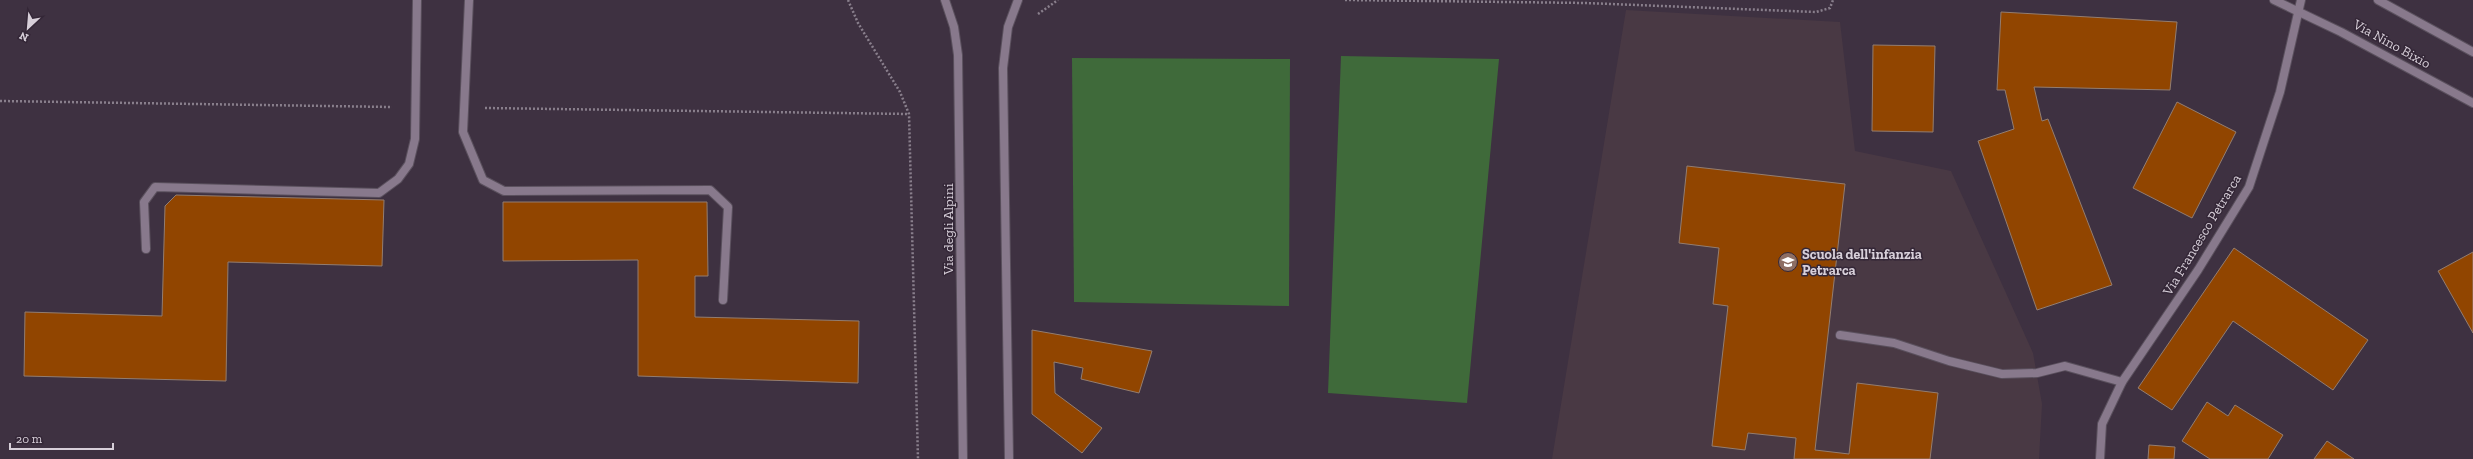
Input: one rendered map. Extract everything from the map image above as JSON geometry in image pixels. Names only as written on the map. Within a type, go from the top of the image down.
[{"type":"street","points":[[146,249],[144,202],[154,187],[379,194],[398,179],[409,164],[415,139],[417,0]]},
{"type":"street","points":[[469,0],[463,132],[483,180],[504,191],[710,190],[728,207],[723,300]]},
{"type":"street","name":"Via degli Alpini","points":[[945,0],[954,27],[958,55],[963,459]]},
{"type":"street","points":[[1009,459],[1003,68],[1008,27],[1018,0]]},
{"type":"street","name":"Via Nino Bixio","points":[[2274,0],[2298,11],[2473,103]]},
{"type":"street","name":"Via Francesco Petrarca","points":[[2100,459],[2102,424],[2122,382],[2198,270],[2249,186],[2280,92],[2301,0]]},
{"type":"street","points":[[2378,0],[2473,52]]},
{"type":"street","points":[[1840,335],[1894,344],[1949,361],[2002,374],[2036,374],[2065,366],[2122,382]]},
{"type":"path","points":[[848,0],[858,23],[900,92],[909,114],[918,459]]},
{"type":"path","points":[[1035,17],[1058,0]]},
{"type":"path","points":[[1345,0],[1585,3],[1816,12],[1830,8],[1833,0]]},
{"type":"shaded area","name":"Scuola dell'infanzia Petrarca","points":[[1626,10],[1840,22],[1855,151],[1951,171],[2033,353],[2042,404],[2039,459],[1552,459]]},
{"type":"green space","points":[[1341,56],[1499,59],[1467,403],[1328,393]]},
{"type":"green space","points":[[1072,58],[1290,59],[1289,306],[1074,302]]},
{"type":"building","points":[[2001,12],[2177,22],[2170,90],[2034,87],[2042,121],[2048,119],[2112,285],[2037,310],[1978,141],[2014,129],[2005,90],[1997,90]]},
{"type":"building","points":[[1873,45],[1935,46],[1933,132],[1872,131]]},
{"type":"building","points":[[2177,102],[2236,132],[2192,218],[2133,188]]},
{"type":"building","points":[[1687,166],[1845,184],[1815,450],[1849,454],[1857,383],[1938,393],[1930,459],[1794,459],[1796,438],[1748,433],[1745,450],[1712,446],[1728,306],[1713,304],[1719,248],[1679,243]]},
{"type":"building","points":[[176,195],[384,200],[382,266],[228,262],[226,381],[24,376],[25,312],[162,316],[165,206]]},
{"type":"building","points":[[503,202],[707,202],[708,276],[695,276],[695,317],[859,321],[858,383],[638,376],[638,260],[503,261]]},
{"type":"building","points":[[2234,248],[2368,340],[2333,390],[2233,321],[2172,410],[2138,388]]},
{"type":"building","points":[[2473,252],[2473,333],[2438,271]]},
{"type":"building","points":[[1032,330],[1152,351],[1139,393],[1081,379],[1083,368],[1054,362],[1055,393],[1102,428],[1082,453],[1032,414]]},
{"type":"building","points":[[2207,402],[2228,416],[2235,405],[2283,435],[2268,459],[2210,459],[2182,441]]},
{"type":"building","points":[[2327,441],[2354,459],[2314,459]]},
{"type":"building","points":[[2149,445],[2175,447],[2174,459],[2148,459]]},
{"type":"place","name":"Scuola dell'infanzia Petrarca","points":[[1788,262]]}]
